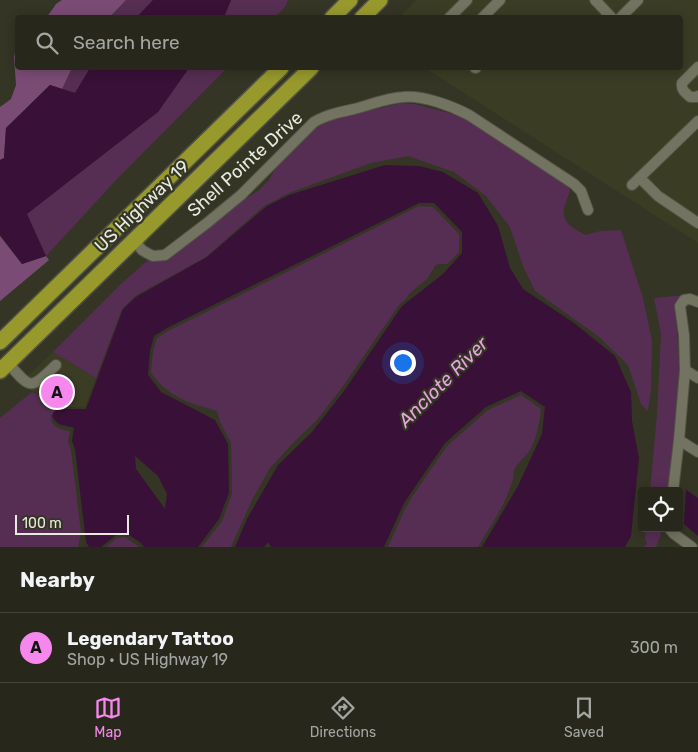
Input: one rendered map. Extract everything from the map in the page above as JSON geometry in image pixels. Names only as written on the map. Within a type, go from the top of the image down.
[{"type":"highway","points":[[335,15],[350,0]]},
{"type":"highway","points":[[365,15],[380,0]]},
{"type":"highway","name":"US Highway 19","points":[[0,342],[279,70]]},
{"type":"highway","name":"US Highway 19","points":[[4,367],[309,70]]},
{"type":"highway","points":[[4,367],[16,326]]},
{"type":"street","points":[[452,15],[467,0]]},
{"type":"street","points":[[485,15],[500,0]]},
{"type":"street","points":[[595,0],[609,15]]},
{"type":"street","points":[[622,15],[633,1]]},
{"type":"street","points":[[698,67],[682,83],[681,87],[690,97],[698,96]]},
{"type":"street","name":"Shell Pointe Drive","points":[[134,240],[142,250],[153,256],[165,255],[240,195],[314,122],[326,116],[408,96],[444,104],[469,115],[574,184],[581,190],[588,210]]},
{"type":"street","points":[[698,121],[636,181],[698,223]]},
{"type":"street","points":[[673,487],[685,370],[684,335],[680,306],[684,300],[690,299],[698,302]]},
{"type":"street","points":[[4,367],[27,383],[32,384],[37,383],[56,365]]},
{"type":"street","points":[[685,370],[698,378]]},
{"type":"street","points":[[679,440],[698,452]]},
{"type":"street","points":[[673,532],[692,547]]},
{"type":"shaded area","points":[[62,0],[126,0],[112,15],[48,15],[56,4]]},
{"type":"shaded area","points":[[126,0],[153,0],[139,15],[113,15]]},
{"type":"shaded area","points":[[231,0],[288,0],[285,7],[277,15],[225,15]]},
{"type":"shaded area","points":[[416,0],[698,0],[698,116],[626,185],[632,191],[698,127],[698,243],[428,70],[683,70],[683,15],[402,15]]},
{"type":"shaded area","points":[[15,53],[15,70],[71,70],[62,89],[50,85],[6,128],[4,158],[0,160],[0,107],[11,99],[16,85],[14,57]]},
{"type":"shaded area","points":[[71,70],[89,70],[75,93],[62,89]]},
{"type":"shaded area","points":[[188,70],[225,70],[118,178],[46,256],[26,214],[158,112]]},
{"type":"shaded area","points":[[402,103],[414,104],[461,116],[570,187],[564,215],[571,227],[576,230],[586,235],[600,231],[621,230],[643,298],[652,341],[651,389],[648,411],[641,404],[628,365],[598,336],[535,291],[523,266],[510,227],[486,196],[454,172],[408,156],[371,163],[289,193],[264,206],[206,257],[135,296],[122,309],[96,378],[53,352],[121,284],[148,260],[161,261],[179,250],[241,201],[258,191],[269,180],[278,164],[323,123]]},
{"type":"shaded area","points":[[419,206],[433,207],[459,234],[459,252],[447,264],[435,266],[428,278],[399,305],[341,389],[316,421],[270,468],[252,500],[231,547],[202,547],[222,521],[232,494],[231,443],[220,422],[217,411],[189,402],[173,394],[158,382],[151,373],[153,351],[157,338]]},
{"type":"shaded area","points":[[0,236],[22,264],[46,256],[49,260],[0,301]]},
{"type":"shaded area","points":[[686,295],[677,300],[675,307],[679,366],[668,487],[650,487],[657,415],[661,334],[654,298]]},
{"type":"shaded area","points":[[53,352],[96,378],[85,407],[58,407],[44,397],[19,384]]},
{"type":"shaded area","points":[[32,392],[44,397],[58,407],[51,416],[51,420],[60,429],[70,431],[68,442],[71,450],[81,532],[78,547],[0,547],[0,418]]},
{"type":"shaded area","points":[[521,395],[541,409],[537,432],[528,453],[515,468],[513,480],[505,499],[478,547],[388,547],[412,497],[447,446],[488,410]]},
{"type":"shaded area","points":[[646,532],[662,532],[656,547],[643,547],[647,544]]},
{"type":"shaded area","points":[[125,537],[139,547],[106,547],[117,538]]},
{"type":"water","points":[[153,0],[231,0],[225,15],[139,15]]},
{"type":"water","points":[[89,70],[188,70],[158,112],[27,214],[46,256],[22,264],[0,235],[0,160],[4,158],[6,128],[50,85],[75,93]]},
{"type":"water","name":"Anclote River","points":[[385,165],[419,166],[443,172],[478,193],[498,226],[510,268],[523,289],[574,323],[615,356],[631,392],[632,421],[639,458],[631,536],[625,547],[482,547],[518,486],[542,434],[545,407],[521,391],[486,407],[445,443],[404,503],[384,547],[271,547],[268,542],[264,547],[235,547],[247,519],[278,465],[312,432],[344,391],[402,306],[443,274],[462,253],[462,232],[434,203],[419,203],[154,336],[150,351],[148,375],[161,392],[215,420],[228,444],[229,493],[219,519],[198,547],[144,547],[126,533],[116,535],[101,547],[89,547],[86,542],[75,449],[72,441],[74,428],[57,422],[52,416],[54,412],[58,409],[86,409],[123,309],[136,297],[207,257],[267,206],[289,195]],"holes":[[[135,456],[158,476],[167,494],[165,509],[136,469]]]},
{"type":"water","points":[[686,490],[698,498],[698,536],[684,524]]},
{"type":"place","name":"Legendary Tattoo","points":[[57,392]]}]
